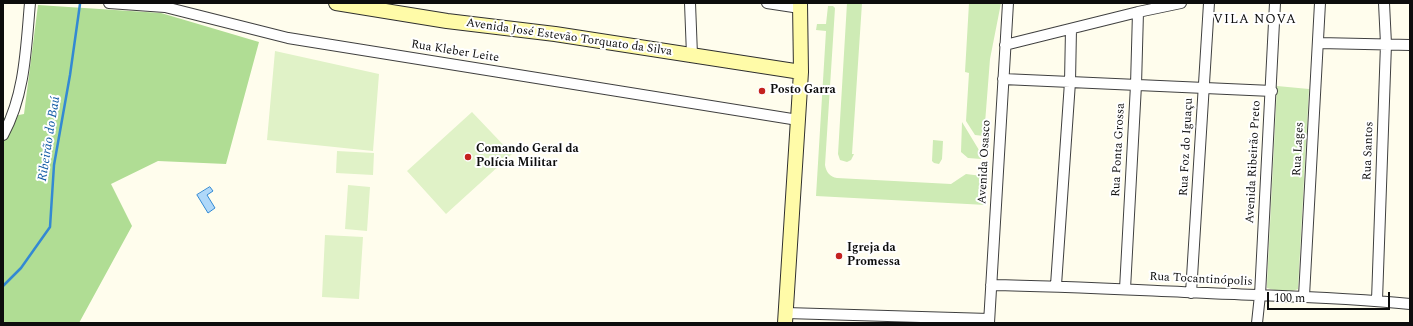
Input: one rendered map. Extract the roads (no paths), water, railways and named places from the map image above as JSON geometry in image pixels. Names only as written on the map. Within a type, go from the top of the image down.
[{"type":"main road","name":"Avenida José Estevão Torquato da Silva","points":[[336,3],[447,21],[555,34],[801,72]]},
{"type":"main road","points":[[785,318],[801,72],[800,5]]},
{"type":"street","points":[[3,135],[10,122],[22,81],[30,3]]},
{"type":"street","name":"Rua Kleber Leite","points":[[109,3],[165,7],[288,38],[798,120]]},
{"type":"street","points":[[690,3],[692,55]]},
{"type":"street","points":[[766,3],[800,5]]},
{"type":"street","name":"Avenida Osasco","points":[[989,321],[1008,3]]},
{"type":"street","points":[[1005,45],[1138,12],[1181,3]]},
{"type":"street","name":"Rua Foz do Iguaçu","points":[[1191,292],[1209,3]]},
{"type":"street","name":"Avenida Ribeirão Preto","points":[[1257,323],[1272,91],[1275,3]]},
{"type":"street","name":"Rua Lages","points":[[1304,296],[1320,3]]},
{"type":"street","name":"Rua Santos","points":[[1377,300],[1386,44],[1384,3]]},
{"type":"street","name":"Rua Ponta Grossa","points":[[1125,289],[1136,85],[1138,12]]},
{"type":"street","points":[[1056,285],[1070,82],[1071,29]]},
{"type":"street","points":[[1319,43],[1410,45]]},
{"type":"street","points":[[1003,79],[1272,91]]},
{"type":"street","name":"Rua Tocantinópolis","points":[[991,284],[1056,285],[1304,296],[1377,300],[1410,304]]},
{"type":"street","points":[[785,318],[989,321]]},
{"type":"water","points":[[210,187],[213,191],[207,195],[215,208],[208,213],[197,195]]},
{"type":"waterway","name":"Ribeirão do Baú","points":[[3,286],[21,268],[50,227],[54,165],[70,75],[80,4]]},
{"type":"place","name":"Posto Garra","points":[[762,91]]},
{"type":"place","name":"Comando Geral da Polícia Militar","points":[[468,157]]},
{"type":"place","name":"Igreja da Promessa","points":[[839,256]]},
{"type":"district","name":"VILA NOVA","points":[[1255,20]]}]
